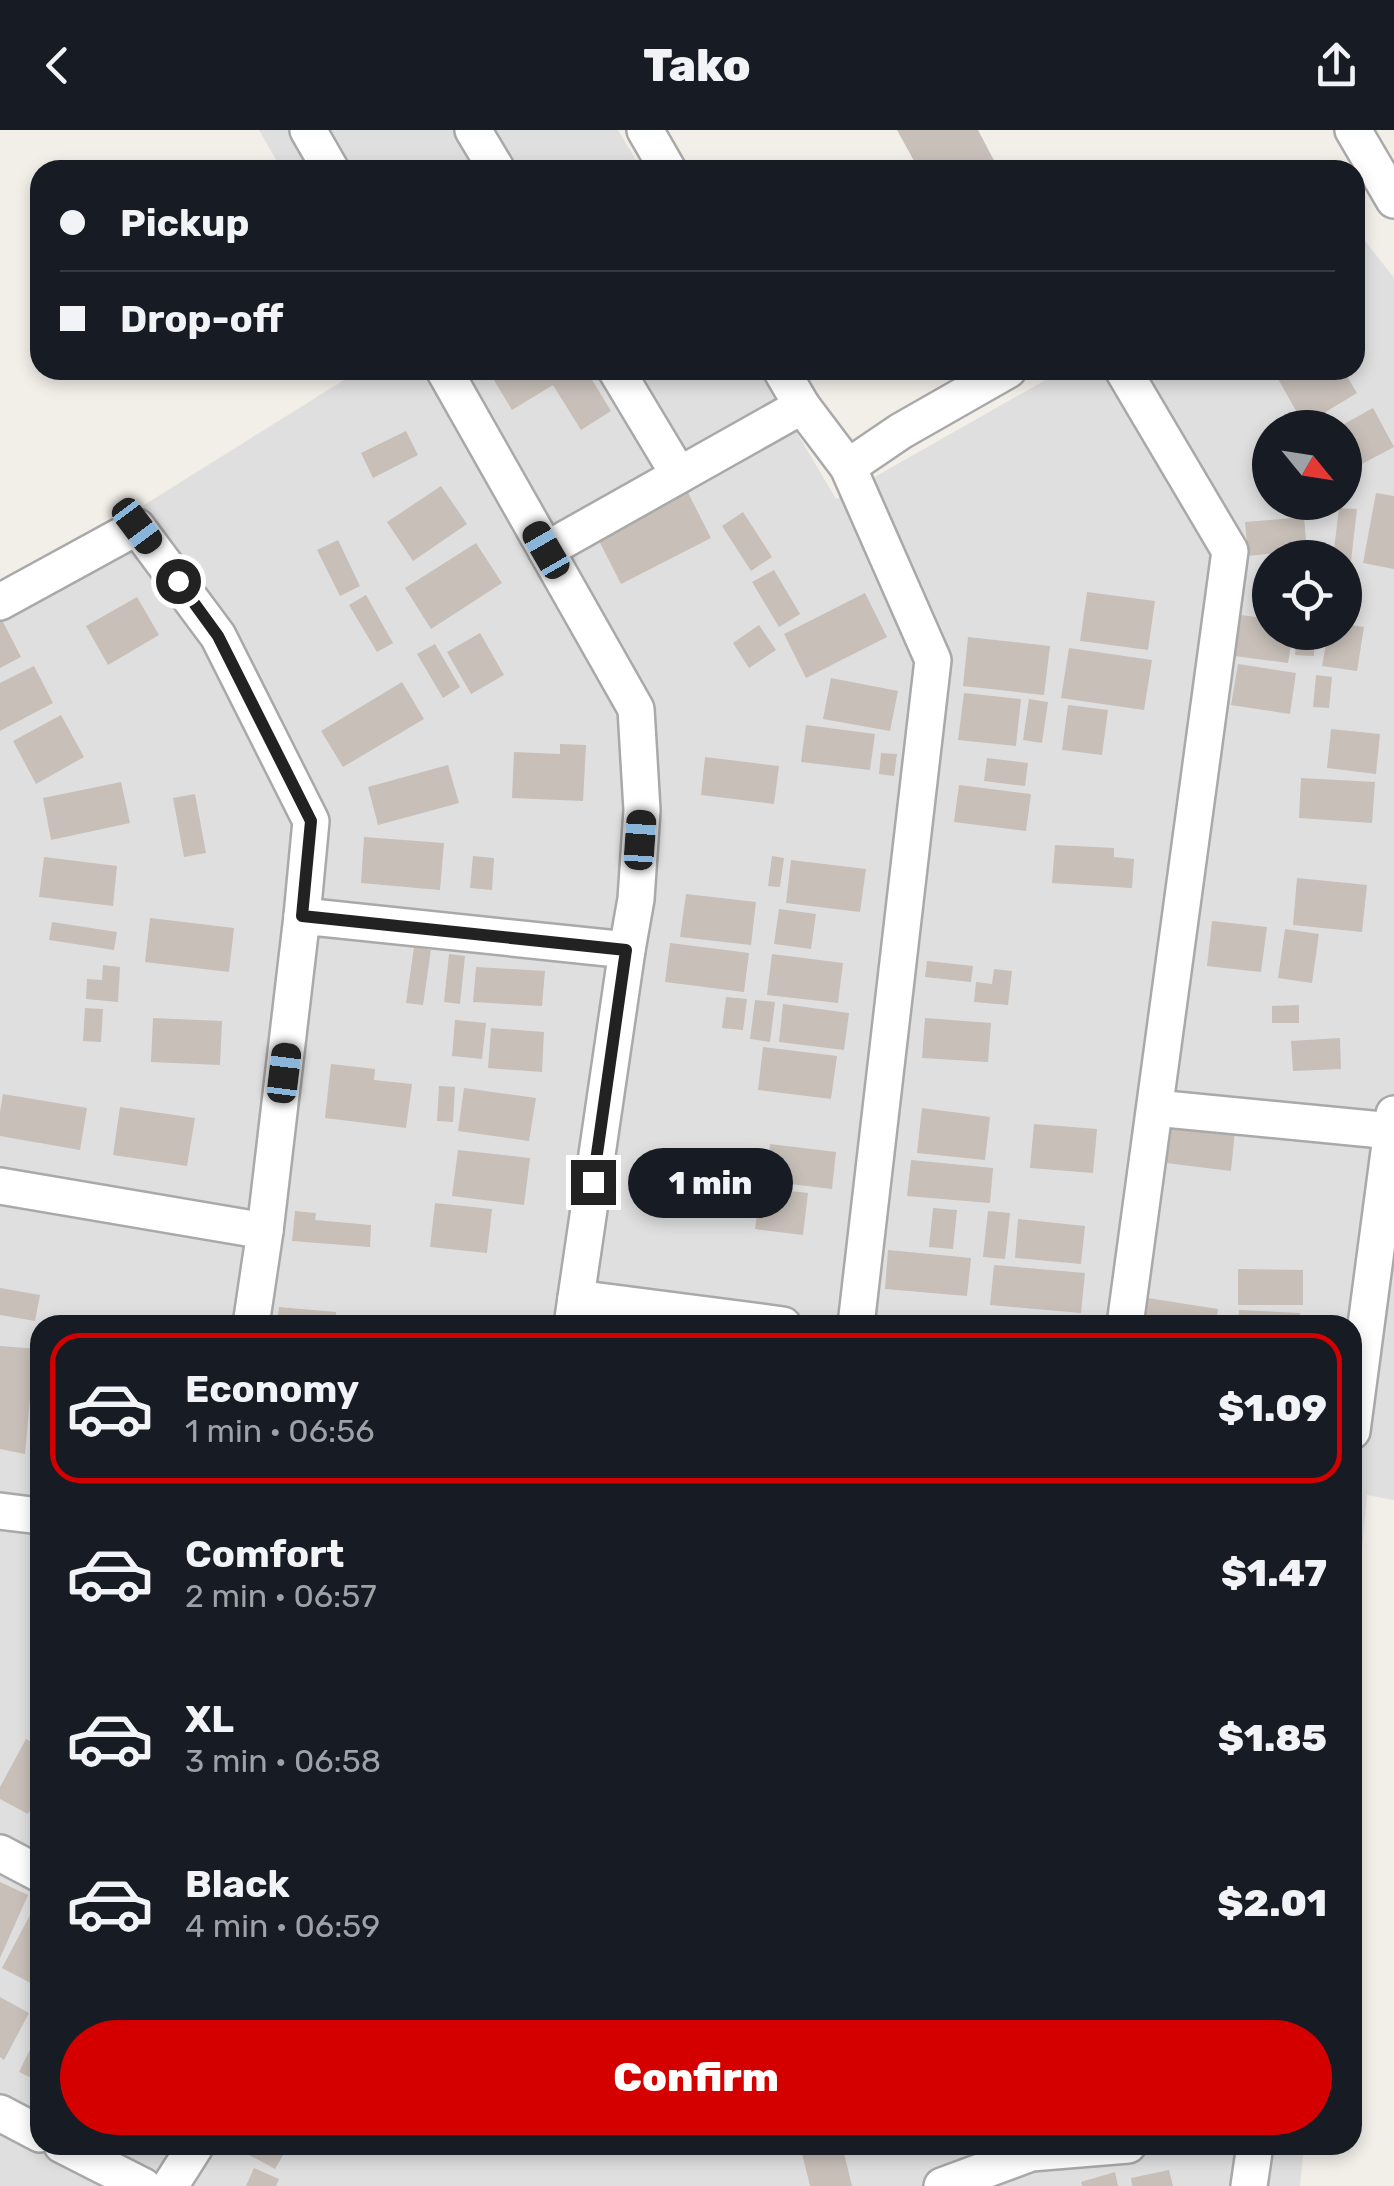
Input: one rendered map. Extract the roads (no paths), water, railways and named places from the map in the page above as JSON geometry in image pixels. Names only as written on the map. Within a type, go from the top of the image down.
[{"type":"street","points":[[308,130],[325,160]]},
{"type":"street","points":[[473,130],[491,160]]},
{"type":"street","points":[[645,130],[662,160]]},
{"type":"street","points":[[1354,130],[1362,160]]},
{"type":"street","points":[[1365,168],[1394,200]]},
{"type":"street","points":[[450,380],[636,709],[642,810],[636,899],[574,1311],[634,1315]]},
{"type":"street","points":[[622,380],[679,475]]},
{"type":"street","points":[[787,380],[848,467],[933,660],[857,1315]]},
{"type":"street","points":[[848,467],[901,431],[990,380]]},
{"type":"street","points":[[1127,1315],[1230,551],[1129,380]]},
{"type":"street","points":[[546,550],[802,406]]},
{"type":"street","points":[[0,602],[137,526],[218,636],[311,821],[252,1315]]},
{"type":"street","points":[[302,916],[626,950]]},
{"type":"street","points":[[1154,1108],[1393,1123],[1386,1234],[1362,1373]]},
{"type":"street","points":[[0,1186],[265,1231]]},
{"type":"street","points":[[0,1511],[30,1515]]},
{"type":"street","points":[[0,1853],[30,1869]]},
{"type":"street","points":[[0,2114],[30,2129]]},
{"type":"street","points":[[82,2155],[143,2186]]},
{"type":"street","points":[[170,2186],[190,2155]]},
{"type":"street","points":[[942,2186],[1027,2155]]},
{"type":"street","points":[[1249,2186],[1254,2155]]}]
